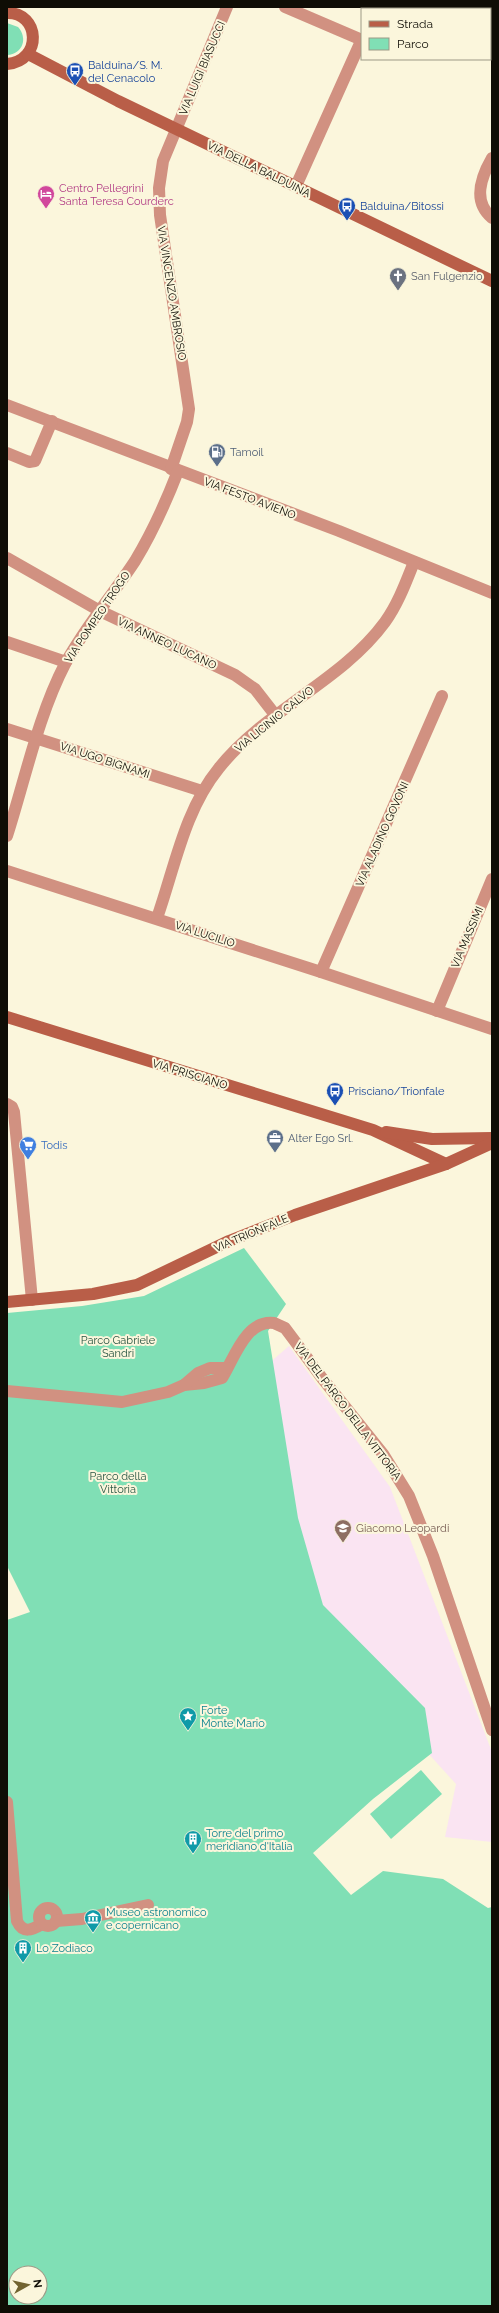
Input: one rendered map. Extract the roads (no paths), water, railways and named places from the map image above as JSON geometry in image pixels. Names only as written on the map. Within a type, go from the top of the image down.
[{"type":"main road","points":[[7,14],[21,12],[33,33],[33,45],[28,54],[21,61],[7,64]]},
{"type":"main road","name":"VIA DELLA BALDUINA","points":[[28,54],[61,73],[492,280]]},
{"type":"main road","name":"VIA PRISCIANO","points":[[7,1017],[373,1130],[446,1164]]},
{"type":"main road","name":"VIA PRISCIANO","points":[[373,1130],[432,1139],[492,1138]]},
{"type":"main road","name":"VIA TRIONFALE","points":[[7,1302],[93,1294],[137,1285],[229,1241],[280,1220],[446,1164],[492,1143]]},
{"type":"street","name":"VIA LUIGI BIASUCCI","points":[[176,128],[227,7]]},
{"type":"street","points":[[285,7],[361,39]]},
{"type":"street","points":[[296,186],[361,41]]},
{"type":"street","name":"VIA VINCENZO AMBROSIO","points":[[175,470],[188,418],[187,388],[159,200],[161,167],[176,128]]},
{"type":"street","points":[[492,158],[483,175],[480,196],[483,209],[492,218]]},
{"type":"street","name":"VIA FESTO AVIENO","points":[[7,405],[339,531],[492,593]]},
{"type":"street","points":[[7,453],[29,462],[35,461],[52,422]]},
{"type":"street","name":"VIA POMPEO TROGO","points":[[7,836],[52,693],[66,662],[142,548],[175,470]]},
{"type":"street","name":"VIA ANNEO LUCANO","points":[[7,558],[100,611],[244,680],[255,690],[276,716]]},
{"type":"street","name":"VIA LICINIO CALVO","points":[[157,918],[185,830],[202,791],[227,758],[276,716],[346,662],[380,628],[394,606],[414,562]]},
{"type":"street","points":[[7,642],[66,662]]},
{"type":"street","name":"VIA ALADINO GOVONI","points":[[321,972],[442,696]]},
{"type":"street","name":"VIA UGO BIGNAMI","points":[[7,729],[202,791]]},
{"type":"street","name":"VIA LUCILIO","points":[[7,871],[157,918],[492,1029]]},
{"type":"street","name":"VIA MASSIMI","points":[[436,1011],[492,879]]},
{"type":"street","points":[[7,1104],[12,1107],[14,1112],[32,1300]]},
{"type":"street","name":"VIA DEL PARCO DELLA VITTORIA","points":[[7,1391],[122,1402],[149,1398],[184,1385],[215,1381],[222,1378],[237,1350],[253,1330],[266,1323],[281,1325],[383,1454],[405,1489],[421,1520],[492,1730]]},
{"type":"street","points":[[7,1802],[9,1856],[16,1916],[22,1929],[29,1930],[42,1924],[40,1915],[46,1908],[52,1909],[56,1913],[56,1921],[82,1919],[148,1905]]},
{"type":"place","name":"Balduina/S. M. del Cenacolo","points":[[75,86]]},
{"type":"place","name":"Centro Pellegrini Santa Teresa Courderc","points":[[46,209]]},
{"type":"place","name":"Balduina/Bitossi","points":[[347,221]]},
{"type":"place","name":"San Fulgenzio","points":[[398,291]]},
{"type":"place","name":"Tamoil","points":[[217,467]]},
{"type":"place","name":"Prisciano/Trionfale","points":[[335,1106]]},
{"type":"place","name":"Alter Ego Srl.","points":[[275,1153]]},
{"type":"place","name":"Todis","points":[[28,1160]]},
{"type":"place","name":"Giacomo Leopardi","points":[[343,1543]]},
{"type":"place","name":"Forte Monte Mario","points":[[188,1731]]},
{"type":"place","name":"Torre del primo meridiano d'Italia","points":[[193,1854]]},
{"type":"place","name":"Museo astronomico e copernicano","points":[[93,1933]]},
{"type":"place","name":"Lo Zodiaco","points":[[23,1963]]},
{"type":"park label","name":"Parco Gabriele Sandri","points":[[118,1346]]},
{"type":"park label","name":"Parco della Vittoria","points":[[118,1482]]}]
